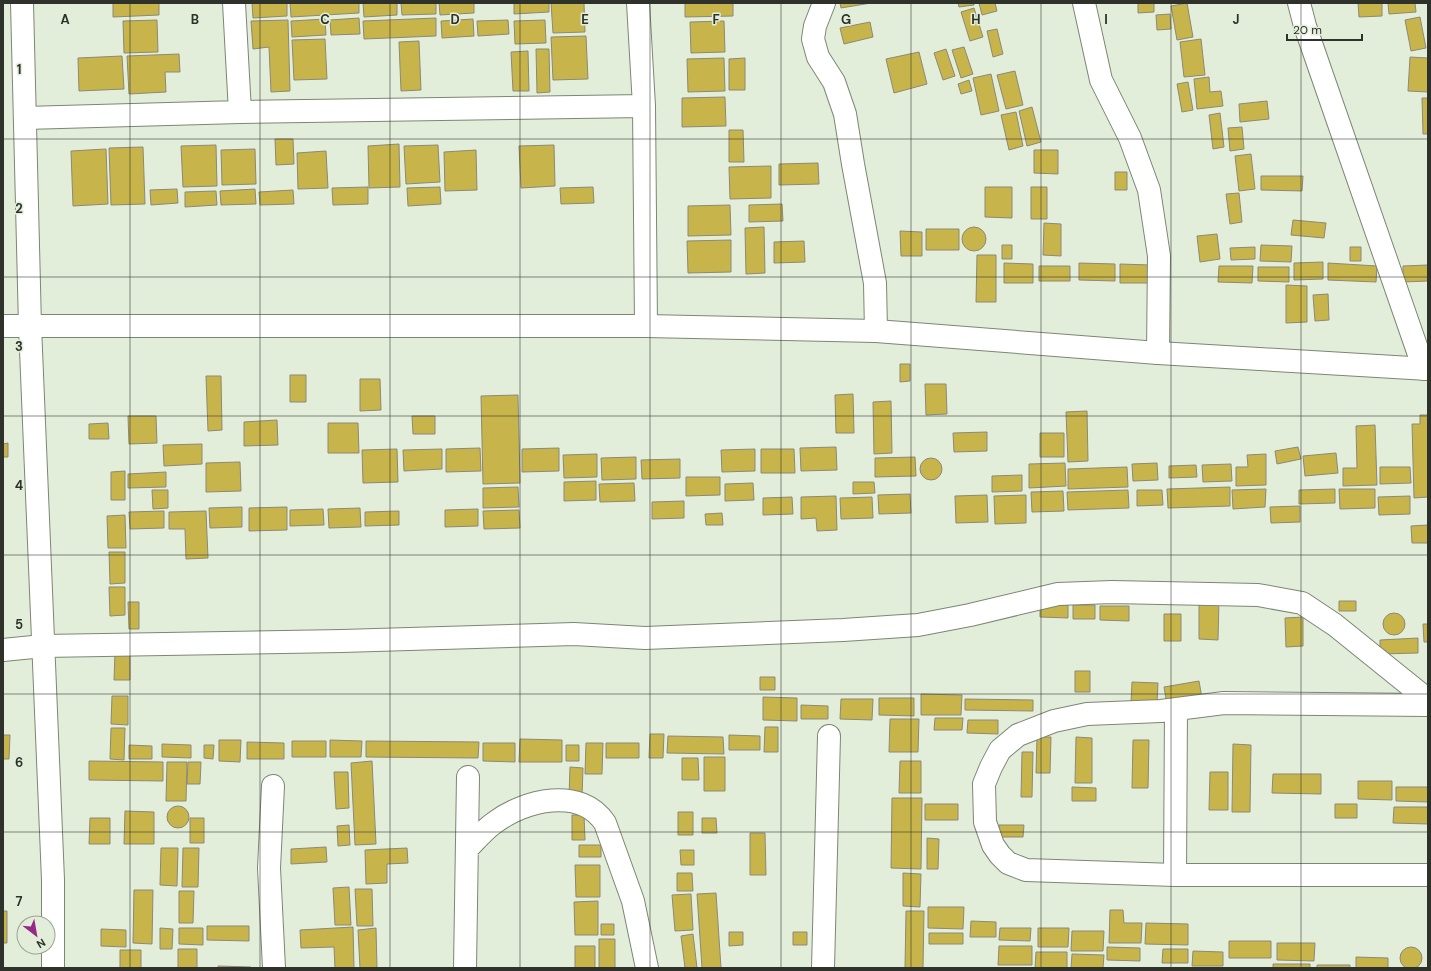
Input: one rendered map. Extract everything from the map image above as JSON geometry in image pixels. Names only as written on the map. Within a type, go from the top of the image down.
[{"type":"street","points":[[22,3],[30,326],[53,880],[53,968]]},
{"type":"street","points":[[234,3],[240,112]]},
{"type":"street","points":[[638,3],[644,106],[646,326]]},
{"type":"street","points":[[824,3],[814,26],[813,39],[818,57],[834,82],[845,114],[852,164],[875,283],[876,331]]},
{"type":"street","points":[[1084,3],[1101,80],[1130,138],[1149,190],[1160,256],[1158,353]]},
{"type":"street","points":[[3,326],[646,326],[876,331],[1158,353],[1426,369],[1305,26],[1299,3]]},
{"type":"street","points":[[24,118],[240,112],[644,106]]},
{"type":"street","points":[[3,650],[43,646],[342,641],[574,634],[644,638],[843,630],[918,625],[970,615],[1058,594],[1112,592],[1258,595],[1302,603],[1335,625],[1428,700]]},
{"type":"street","points":[[1428,705],[1224,703],[1176,709],[1087,714],[1054,721],[1018,735],[1000,750],[984,784],[985,822],[993,845],[1008,863],[1026,870],[1176,875],[1428,875]]},
{"type":"street","points":[[1176,709],[1176,875]]},
{"type":"street","points":[[823,968],[829,736]]},
{"type":"street","points":[[465,968],[468,777]]},
{"type":"street","points":[[273,786],[269,868],[274,968]]},
{"type":"street","points":[[467,849],[494,823],[533,804],[560,800],[579,802],[599,814],[605,823],[633,901],[647,968]]},
{"type":"building","points":[[113,3],[159,3],[159,15],[113,17]]},
{"type":"building","points":[[252,3],[287,3],[287,16],[253,18]]},
{"type":"building","points":[[290,3],[359,3],[359,13],[291,17]]},
{"type":"building","points":[[363,3],[397,3],[397,15],[364,17]]},
{"type":"building","points":[[401,3],[436,3],[436,14],[402,15]]},
{"type":"building","points":[[439,3],[474,3],[474,13],[440,15]]},
{"type":"building","points":[[514,3],[549,3],[549,12],[514,14]]},
{"type":"building","points":[[551,3],[584,3],[585,32],[553,33]]},
{"type":"building","points":[[685,3],[733,3],[733,16],[685,17]]},
{"type":"building","points":[[840,3],[871,3],[841,8]]},
{"type":"building","points":[[958,3],[974,3],[974,5],[959,7]]},
{"type":"building","points":[[979,3],[995,3],[997,11],[982,15]]},
{"type":"building","points":[[1138,3],[1154,3],[1154,12],[1138,13]]},
{"type":"building","points":[[1187,3],[1193,37],[1177,40],[1171,6]]},
{"type":"building","points":[[1358,3],[1382,3],[1382,16],[1359,17]]},
{"type":"building","points":[[1388,3],[1415,3],[1416,12],[1389,14]]},
{"type":"building","points":[[974,8],[983,37],[970,41],[961,12]]},
{"type":"building","points":[[1170,14],[1171,29],[1157,30],[1156,15]]},
{"type":"building","points":[[1420,17],[1426,48],[1411,51],[1405,20]]},
{"type":"building","points":[[359,18],[360,34],[331,35],[330,20]]},
{"type":"building","points":[[436,18],[436,36],[364,39],[363,21]]},
{"type":"building","points":[[325,19],[326,35],[292,37],[291,21]]},
{"type":"building","points":[[473,19],[474,36],[442,38],[441,21]]},
{"type":"building","points":[[157,20],[158,52],[124,53],[123,21]]},
{"type":"building","points":[[288,20],[290,91],[271,92],[269,47],[253,49],[251,21]]},
{"type":"building","points":[[508,20],[509,34],[478,36],[477,21]]},
{"type":"building","points":[[545,20],[546,43],[515,44],[514,21]]},
{"type":"building","points":[[724,21],[725,52],[691,53],[690,22]]},
{"type":"building","points":[[870,22],[873,37],[844,44],[840,28]]},
{"type":"building","points":[[997,29],[1003,54],[993,57],[987,31]]},
{"type":"building","points":[[586,36],[588,79],[553,80],[551,37]]},
{"type":"building","points":[[325,39],[327,79],[294,80],[292,40]]},
{"type":"building","points":[[1201,39],[1205,75],[1184,77],[1180,42]]},
{"type":"building","points":[[419,41],[421,90],[401,91],[399,42]]},
{"type":"building","points":[[964,47],[973,74],[961,78],[952,50]]},
{"type":"building","points":[[536,49],[549,49],[550,92],[537,93]]},
{"type":"building","points":[[946,49],[955,76],[943,80],[934,53]]},
{"type":"building","points":[[528,51],[529,91],[513,91],[511,52]]},
{"type":"building","points":[[919,52],[927,84],[894,93],[886,59]]},
{"type":"building","points":[[179,54],[180,72],[165,72],[166,92],[129,94],[127,56]]},
{"type":"building","points":[[122,56],[124,89],[79,91],[78,58]]},
{"type":"building","points":[[1410,57],[1428,58],[1428,92],[1408,91]]},
{"type":"building","points":[[724,58],[725,91],[688,92],[687,59]]},
{"type":"building","points":[[745,58],[745,90],[729,90],[729,59]]},
{"type":"building","points":[[1015,71],[1023,105],[1006,109],[997,75]]},
{"type":"building","points":[[991,74],[999,111],[981,115],[973,78]]},
{"type":"building","points":[[1209,77],[1210,92],[1221,91],[1223,106],[1197,109],[1194,79]]},
{"type":"building","points":[[969,80],[972,91],[961,94],[958,84]]},
{"type":"building","points":[[1188,82],[1193,110],[1182,112],[1177,84]]},
{"type":"building","points":[[725,97],[726,126],[682,127],[682,98]]},
{"type":"building","points":[[1422,98],[1428,98],[1428,134],[1423,134]]},
{"type":"building","points":[[1267,101],[1269,119],[1240,122],[1239,104]]},
{"type":"building","points":[[1032,107],[1041,142],[1027,146],[1019,111]]},
{"type":"building","points":[[1016,112],[1023,146],[1009,150],[1001,115]]},
{"type":"building","points":[[1220,113],[1224,147],[1213,149],[1209,115]]},
{"type":"building","points":[[1242,127],[1244,149],[1230,151],[1228,128]]},
{"type":"building","points":[[729,130],[743,130],[744,162],[729,162]]},
{"type":"building","points":[[275,139],[293,139],[294,164],[276,165]]},
{"type":"building","points":[[399,144],[400,187],[369,188],[368,146]]},
{"type":"building","points":[[216,145],[217,186],[183,187],[181,146]]},
{"type":"building","points":[[438,145],[440,182],[406,184],[404,146]]},
{"type":"building","points":[[554,145],[555,186],[521,188],[519,146]]},
{"type":"building","points":[[143,147],[145,204],[111,205],[109,148]]},
{"type":"building","points":[[106,149],[108,204],[73,206],[71,151]]},
{"type":"building","points":[[255,149],[256,184],[222,185],[221,150]]},
{"type":"building","points":[[476,150],[477,190],[445,191],[444,152]]},
{"type":"building","points":[[1034,150],[1058,150],[1058,174],[1034,173]]},
{"type":"building","points":[[326,151],[328,188],[298,189],[297,153]]},
{"type":"building","points":[[1251,154],[1255,189],[1239,191],[1235,156]]},
{"type":"building","points":[[818,163],[819,184],[779,185],[779,164]]},
{"type":"building","points":[[771,166],[771,198],[730,199],[729,167]]},
{"type":"building","points":[[1115,172],[1127,172],[1127,190],[1115,190]]},
{"type":"building","points":[[1261,176],[1303,176],[1302,191],[1261,190]]},
{"type":"building","points":[[368,187],[368,204],[333,205],[332,188]]},
{"type":"building","points":[[440,187],[441,204],[408,206],[407,188]]},
{"type":"building","points":[[593,187],[594,203],[561,204],[560,188]]},
{"type":"building","points":[[985,187],[1012,187],[1012,218],[985,217]]},
{"type":"building","points":[[1031,187],[1047,187],[1047,219],[1031,219]]},
{"type":"building","points":[[177,189],[178,203],[151,205],[150,190]]},
{"type":"building","points":[[255,189],[256,204],[221,205],[220,191]]},
{"type":"building","points":[[293,190],[294,204],[260,205],[259,192]]},
{"type":"building","points":[[216,191],[217,205],[185,207],[185,192]]},
{"type":"building","points":[[1239,193],[1242,222],[1230,224],[1226,194]]},
{"type":"building","points":[[782,204],[783,221],[749,222],[749,205]]},
{"type":"building","points":[[730,205],[731,235],[688,236],[688,206]]},
{"type":"building","points":[[1293,220],[1326,223],[1324,238],[1291,235]]},
{"type":"building","points":[[1044,223],[1061,224],[1061,256],[1043,255]]},
{"type":"building","points":[[764,227],[765,273],[746,274],[745,228]]},
{"type":"building","points":[[974,227],[983,230],[986,239],[983,248],[974,251],[965,248],[962,239],[965,230]]},
{"type":"building","points":[[926,229],[959,229],[959,250],[926,250]]},
{"type":"building","points":[[900,231],[922,232],[922,256],[901,256]]},
{"type":"building","points":[[1217,234],[1220,259],[1200,262],[1197,236]]},
{"type":"building","points":[[731,240],[731,272],[688,273],[687,241]]},
{"type":"building","points":[[804,241],[805,262],[774,263],[774,242]]},
{"type":"building","points":[[1002,245],[1012,245],[1012,259],[1002,259]]},
{"type":"building","points":[[1261,245],[1292,246],[1291,262],[1260,261]]},
{"type":"building","points":[[1255,247],[1255,259],[1231,260],[1230,248]]},
{"type":"building","points":[[1350,247],[1361,247],[1361,261],[1350,261]]},
{"type":"building","points":[[977,255],[996,255],[996,302],[976,302]]},
{"type":"building","points":[[1323,262],[1323,279],[1294,280],[1294,263]]},
{"type":"building","points":[[1004,263],[1033,264],[1033,283],[1004,283]]},
{"type":"building","points":[[1079,263],[1115,264],[1115,281],[1079,280]]},
{"type":"building","points":[[1328,263],[1377,266],[1376,282],[1328,280]]},
{"type":"building","points":[[1120,264],[1150,265],[1150,283],[1120,283]]},
{"type":"building","points":[[1428,265],[1428,281],[1403,282],[1403,266]]},
{"type":"building","points":[[1039,266],[1070,266],[1070,281],[1039,281]]},
{"type":"building","points":[[1219,266],[1253,266],[1252,283],[1218,282]]},
{"type":"building","points":[[1258,267],[1289,267],[1289,282],[1258,281]]},
{"type":"building","points":[[1286,285],[1307,286],[1307,322],[1286,323]]},
{"type":"building","points":[[1328,294],[1329,320],[1315,321],[1313,295]]},
{"type":"building","points":[[900,364],[910,364],[910,381],[900,382]]},
{"type":"building","points":[[290,375],[306,375],[306,402],[290,402]]},
{"type":"building","points":[[206,376],[221,376],[222,430],[208,431]]},
{"type":"building","points":[[360,379],[380,379],[381,410],[360,411]]},
{"type":"building","points":[[925,384],[946,384],[947,414],[926,415]]},
{"type":"building","points":[[853,394],[854,433],[836,433],[835,395]]},
{"type":"building","points":[[518,395],[520,483],[483,484],[481,396]]},
{"type":"building","points":[[891,401],[892,453],[874,454],[873,402]]},
{"type":"building","points":[[1087,411],[1088,461],[1068,462],[1066,412]]},
{"type":"building","points":[[1420,415],[1428,415],[1428,497],[1414,498],[1412,424],[1420,424]]},
{"type":"building","points":[[128,416],[156,416],[157,443],[129,444]]},
{"type":"building","points":[[412,416],[435,416],[435,434],[413,434]]},
{"type":"building","points":[[277,420],[278,445],[244,446],[244,422]]},
{"type":"building","points":[[108,423],[109,439],[89,439],[89,424]]},
{"type":"building","points":[[328,423],[358,423],[359,453],[328,453]]},
{"type":"building","points":[[1375,425],[1377,485],[1343,486],[1343,468],[1357,468],[1356,426]]},
{"type":"building","points":[[987,432],[987,451],[954,452],[953,433]]},
{"type":"building","points":[[1040,433],[1064,433],[1064,457],[1040,457]]},
{"type":"building","points":[[8,443],[8,457],[3,457],[3,444]]},
{"type":"building","points":[[202,444],[202,464],[164,466],[163,445]]},
{"type":"building","points":[[836,447],[837,470],[801,471],[800,448]]},
{"type":"building","points":[[1298,447],[1301,459],[1277,464],[1275,451]]},
{"type":"building","points":[[480,448],[481,471],[446,472],[446,449]]},
{"type":"building","points":[[559,448],[559,471],[522,472],[522,449]]},
{"type":"building","points":[[397,449],[398,482],[363,483],[362,450]]},
{"type":"building","points":[[442,449],[442,469],[404,471],[403,450]]},
{"type":"building","points":[[755,449],[755,471],[722,472],[721,450]]},
{"type":"building","points":[[761,449],[794,449],[795,473],[761,473]]},
{"type":"building","points":[[1336,453],[1338,473],[1305,476],[1303,456]]},
{"type":"building","points":[[597,454],[597,477],[564,478],[563,455]]},
{"type":"building","points":[[1266,454],[1266,485],[1236,486],[1236,467],[1248,467],[1247,455]]},
{"type":"building","points":[[636,457],[636,479],[602,480],[601,458]]},
{"type":"building","points":[[915,457],[916,476],[875,477],[875,458]]},
{"type":"building","points":[[931,458],[939,461],[942,469],[939,477],[931,480],[923,477],[920,469],[923,461]]},
{"type":"building","points":[[680,459],[680,478],[642,479],[641,460]]},
{"type":"building","points":[[240,462],[241,491],[206,492],[206,463]]},
{"type":"building","points":[[1065,463],[1066,486],[1029,488],[1029,464]]},
{"type":"building","points":[[1157,463],[1158,480],[1133,481],[1132,464]]},
{"type":"building","points":[[1231,464],[1232,481],[1203,482],[1202,465]]},
{"type":"building","points":[[1196,465],[1197,477],[1169,478],[1169,466]]},
{"type":"building","points":[[1127,467],[1128,487],[1068,489],[1068,469]]},
{"type":"building","points":[[1380,467],[1410,467],[1411,483],[1380,484]]},
{"type":"building","points":[[125,471],[125,500],[111,500],[111,472]]},
{"type":"building","points":[[166,472],[166,487],[128,488],[128,474]]},
{"type":"building","points":[[1022,475],[1022,491],[992,492],[992,476]]},
{"type":"building","points":[[686,477],[720,477],[720,495],[686,496]]},
{"type":"building","points":[[596,481],[596,500],[564,501],[564,482]]},
{"type":"building","points":[[853,482],[874,482],[875,493],[853,494]]},
{"type":"building","points":[[634,483],[635,501],[600,502],[599,484]]},
{"type":"building","points":[[753,483],[754,500],[725,501],[725,484]]},
{"type":"building","points":[[518,487],[519,507],[483,508],[483,488]]},
{"type":"building","points":[[1230,487],[1230,506],[1168,508],[1167,489]]},
{"type":"building","points":[[1266,489],[1265,507],[1233,509],[1232,490]]},
{"type":"building","points":[[1335,489],[1335,503],[1299,504],[1299,490]]},
{"type":"building","points":[[1339,489],[1375,489],[1375,508],[1340,509]]},
{"type":"building","points":[[152,490],[168,490],[168,508],[153,509]]},
{"type":"building","points":[[1128,490],[1129,508],[1068,510],[1067,492]]},
{"type":"building","points":[[1137,490],[1162,490],[1163,505],[1137,506]]},
{"type":"building","points":[[1063,491],[1064,511],[1032,512],[1031,492]]},
{"type":"building","points":[[910,494],[911,513],[879,514],[878,495]]},
{"type":"building","points":[[987,495],[988,522],[956,523],[955,496]]},
{"type":"building","points":[[1026,495],[1026,523],[995,524],[994,496]]},
{"type":"building","points":[[836,496],[837,530],[817,531],[816,518],[801,519],[801,497]]},
{"type":"building","points":[[1410,496],[1410,514],[1379,515],[1378,497]]},
{"type":"building","points":[[792,497],[793,514],[763,515],[763,498]]},
{"type":"building","points":[[872,497],[873,518],[841,519],[840,498]]},
{"type":"building","points":[[684,501],[684,518],[652,519],[652,502]]},
{"type":"building","points":[[1300,506],[1300,522],[1271,523],[1270,507]]},
{"type":"building","points":[[242,507],[242,527],[210,528],[209,508]]},
{"type":"building","points":[[287,507],[287,530],[249,531],[249,508]]},
{"type":"building","points":[[360,508],[361,527],[329,528],[328,509]]},
{"type":"building","points":[[323,509],[324,525],[290,526],[290,510]]},
{"type":"building","points":[[478,509],[478,526],[445,527],[445,510]]},
{"type":"building","points":[[519,510],[520,528],[484,529],[483,511]]},
{"type":"building","points":[[164,511],[164,528],[130,529],[129,512]]},
{"type":"building","points":[[206,511],[208,558],[186,559],[185,529],[169,529],[169,512]]},
{"type":"building","points":[[399,511],[399,525],[365,526],[365,512]]},
{"type":"building","points":[[722,513],[723,525],[706,525],[705,514]]},
{"type":"building","points":[[125,515],[126,548],[108,548],[107,516]]},
{"type":"building","points":[[1428,525],[1428,543],[1412,543],[1411,526]]},
{"type":"building","points":[[109,552],[125,552],[125,583],[110,584]]},
{"type":"building","points":[[109,587],[125,587],[125,615],[110,616]]},
{"type":"building","points":[[1199,600],[1219,600],[1218,640],[1199,639]]},
{"type":"building","points":[[1339,601],[1356,601],[1356,611],[1339,611]]},
{"type":"building","points":[[128,602],[139,602],[139,629],[129,629]]},
{"type":"building","points":[[1040,605],[1068,605],[1068,618],[1040,617]]},
{"type":"building","points":[[1073,605],[1095,605],[1095,619],[1073,619]]},
{"type":"building","points":[[1100,606],[1129,606],[1129,621],[1100,620]]},
{"type":"building","points":[[1394,613],[1402,616],[1405,624],[1402,632],[1394,635],[1386,632],[1383,624],[1386,616]]},
{"type":"building","points":[[1164,614],[1181,614],[1181,641],[1164,641]]},
{"type":"building","points":[[1303,617],[1303,646],[1286,647],[1285,618]]},
{"type":"building","points":[[1423,624],[1428,624],[1428,642],[1424,642]]},
{"type":"building","points":[[1418,638],[1418,653],[1380,654],[1380,640]]},
{"type":"building","points":[[115,652],[130,652],[130,680],[114,680]]},
{"type":"building","points":[[1075,671],[1090,671],[1090,692],[1075,692]]},
{"type":"building","points":[[760,677],[775,677],[775,690],[760,690]]},
{"type":"building","points":[[1199,681],[1202,698],[1167,704],[1164,687]]},
{"type":"building","points":[[1132,682],[1158,683],[1157,703],[1131,703]]},
{"type":"building","points":[[921,694],[962,695],[961,715],[921,715]]},
{"type":"building","points":[[112,696],[128,696],[128,725],[111,724]]},
{"type":"building","points":[[763,697],[797,698],[797,721],[763,720]]},
{"type":"building","points":[[879,698],[914,698],[914,716],[879,715]]},
{"type":"building","points":[[841,699],[873,699],[872,720],[840,719]]},
{"type":"building","points":[[965,699],[1033,700],[1033,711],[965,710]]},
{"type":"building","points":[[801,705],[828,706],[828,719],[801,719]]},
{"type":"building","points":[[935,718],[963,718],[962,730],[934,730]]},
{"type":"building","points":[[890,719],[919,719],[918,752],[889,752]]},
{"type":"building","points":[[968,720],[998,720],[998,734],[967,733]]},
{"type":"building","points":[[765,727],[778,727],[778,752],[764,752]]},
{"type":"building","points":[[111,728],[125,728],[124,760],[110,759]]},
{"type":"building","points":[[650,734],[664,734],[663,758],[649,758]]},
{"type":"building","points":[[3,735],[10,735],[9,759],[3,759]]},
{"type":"building","points":[[729,735],[760,736],[760,750],[729,750]]},
{"type":"building","points":[[668,736],[723,737],[724,754],[667,753]]},
{"type":"building","points":[[1037,737],[1051,737],[1050,773],[1036,773]]},
{"type":"building","points":[[1076,737],[1092,738],[1092,783],[1075,783]]},
{"type":"building","points":[[520,739],[562,740],[562,762],[519,762]]},
{"type":"building","points":[[219,740],[241,740],[240,762],[219,761]]},
{"type":"building","points":[[330,740],[362,741],[361,757],[330,757]]},
{"type":"building","points":[[1133,740],[1149,740],[1148,788],[1132,788]]},
{"type":"building","points":[[292,741],[326,741],[326,757],[292,757]]},
{"type":"building","points":[[366,741],[479,742],[478,758],[366,757]]},
{"type":"building","points":[[247,742],[284,743],[284,759],[247,759]]},
{"type":"building","points":[[483,743],[515,743],[515,762],[483,761]]},
{"type":"building","points":[[586,743],[603,743],[602,774],[585,774]]},
{"type":"building","points":[[606,743],[639,743],[639,758],[606,758]]},
{"type":"building","points":[[162,744],[191,745],[191,758],[162,757]]},
{"type":"building","points":[[1233,744],[1251,745],[1250,812],[1232,812]]},
{"type":"building","points":[[129,745],[152,746],[152,759],[129,759]]},
{"type":"building","points":[[204,745],[214,745],[213,759],[204,758]]},
{"type":"building","points":[[566,745],[579,745],[579,761],[566,761]]},
{"type":"building","points":[[1022,752],[1033,752],[1032,797],[1021,797]]},
{"type":"building","points":[[704,757],[725,757],[725,791],[704,791]]},
{"type":"building","points":[[682,758],[698,758],[699,780],[682,780]]},
{"type":"building","points":[[89,761],[163,762],[163,781],[89,780]]},
{"type":"building","points":[[372,761],[376,844],[355,845],[351,763]]},
{"type":"building","points":[[900,761],[921,761],[921,793],[899,793]]},
{"type":"building","points":[[167,762],[187,762],[186,801],[166,801]]},
{"type":"building","points":[[188,762],[201,762],[200,784],[187,784]]},
{"type":"building","points":[[570,767],[583,768],[582,797],[569,797]]},
{"type":"building","points":[[334,772],[348,772],[349,808],[336,809]]},
{"type":"building","points":[[1210,772],[1228,772],[1228,810],[1209,810]]},
{"type":"building","points":[[1273,774],[1321,774],[1321,794],[1272,793]]},
{"type":"building","points":[[1358,781],[1392,781],[1392,800],[1358,799]]},
{"type":"building","points":[[1072,787],[1096,788],[1096,801],[1072,801]]},
{"type":"building","points":[[1396,787],[1428,787],[1428,802],[1396,801]]},
{"type":"building","points":[[892,798],[922,798],[921,869],[891,868]]},
{"type":"building","points":[[925,804],[958,804],[958,820],[925,820]]},
{"type":"building","points":[[1335,804],[1357,804],[1357,818],[1335,818]]},
{"type":"building","points":[[178,806],[186,809],[189,817],[186,825],[178,828],[170,825],[167,817],[170,809]]},
{"type":"building","points":[[1394,807],[1428,807],[1428,824],[1393,823]]},
{"type":"building","points":[[125,811],[154,812],[154,844],[124,844]]},
{"type":"building","points":[[678,812],[693,812],[693,835],[678,835]]},
{"type":"building","points":[[572,815],[584,815],[585,840],[572,840]]},
{"type":"building","points":[[90,818],[110,818],[110,844],[89,844]]},
{"type":"building","points":[[190,818],[204,818],[204,843],[190,843]]},
{"type":"building","points":[[702,818],[716,818],[717,833],[702,833]]},
{"type":"building","points":[[349,825],[350,845],[338,846],[337,826]]},
{"type":"building","points":[[999,825],[1024,825],[1023,837],[999,837]]},
{"type":"building","points":[[750,833],[765,833],[766,875],[750,875]]},
{"type":"building","points":[[927,838],[939,839],[938,869],[927,869]]},
{"type":"building","points":[[579,845],[601,845],[601,857],[579,857]]},
{"type":"building","points":[[326,847],[327,862],[291,864],[291,849]]},
{"type":"building","points":[[161,848],[178,848],[177,886],[160,885]]},
{"type":"building","points":[[183,848],[199,848],[198,887],[182,887]]},
{"type":"building","points":[[407,848],[408,863],[387,864],[387,883],[366,884],[365,850]]},
{"type":"building","points":[[680,850],[694,850],[694,865],[681,865]]},
{"type":"building","points":[[575,865],[600,865],[600,897],[576,897]]},
{"type":"building","points":[[677,873],[692,873],[693,891],[677,891]]},
{"type":"building","points":[[903,873],[921,874],[920,907],[903,906]]},
{"type":"building","points":[[349,887],[351,925],[335,925],[333,888]]},
{"type":"building","points":[[355,889],[372,889],[373,926],[357,926]]},
{"type":"building","points":[[134,890],[153,890],[152,944],[133,943]]},
{"type":"building","points":[[179,891],[194,891],[193,923],[179,923]]},
{"type":"building","points":[[716,893],[721,968],[702,968],[697,894]]},
{"type":"building","points":[[691,894],[693,930],[675,931],[672,895]]},
{"type":"building","points":[[598,901],[598,935],[575,935],[574,902]]},
{"type":"building","points":[[928,907],[964,907],[963,929],[928,928]]},
{"type":"building","points":[[1110,910],[1123,910],[1124,923],[1142,923],[1141,943],[1109,943]]},
{"type":"building","points":[[3,911],[7,911],[7,943],[3,943]]},
{"type":"building","points":[[906,911],[924,911],[923,968],[905,968]]},
{"type":"building","points":[[971,921],[996,922],[996,937],[970,937]]},
{"type":"building","points":[[1146,923],[1188,924],[1188,945],[1145,944]]},
{"type":"building","points":[[601,924],[614,924],[614,935],[601,935]]},
{"type":"building","points":[[207,926],[249,926],[249,941],[207,940]]},
{"type":"building","points":[[353,927],[354,968],[335,968],[334,947],[301,948],[300,930]]},
{"type":"building","points":[[160,928],[173,929],[172,949],[160,949]]},
{"type":"building","points":[[179,928],[203,928],[203,945],[179,944]]},
{"type":"building","points":[[376,928],[377,968],[360,968],[358,930]]},
{"type":"building","points":[[1000,928],[1031,928],[1030,941],[999,940]]},
{"type":"building","points":[[1038,928],[1069,928],[1068,947],[1038,947]]},
{"type":"building","points":[[101,929],[126,930],[126,947],[101,946]]},
{"type":"building","points":[[1072,931],[1104,931],[1103,951],[1071,951]]},
{"type":"building","points":[[729,932],[743,932],[743,945],[729,946]]},
{"type":"building","points":[[793,932],[807,932],[807,945],[793,945]]},
{"type":"building","points":[[929,933],[963,933],[963,944],[929,944]]},
{"type":"building","points":[[693,934],[697,968],[685,968],[681,936]]},
{"type":"building","points":[[599,939],[615,939],[615,968],[599,968]]},
{"type":"building","points":[[1229,941],[1271,941],[1271,958],[1229,958]]},
{"type":"building","points":[[1277,943],[1315,943],[1314,961],[1277,960]]},
{"type":"building","points":[[575,946],[595,946],[595,968],[575,968]]},
{"type":"building","points":[[999,946],[1032,946],[1032,965],[998,965]]},
{"type":"building","points":[[1107,947],[1140,948],[1140,961],[1107,960]]},
{"type":"building","points":[[1411,947],[1419,950],[1422,958],[1419,966],[1411,969],[1403,966],[1400,958],[1403,950]]},
{"type":"building","points":[[178,949],[197,949],[197,968],[178,968]]},
{"type":"building","points":[[1163,949],[1188,949],[1188,963],[1162,963]]},
{"type":"building","points":[[120,950],[141,950],[141,968],[120,968]]},
{"type":"building","points":[[1193,951],[1223,952],[1223,966],[1192,966]]},
{"type":"building","points":[[1036,952],[1067,952],[1067,968],[1035,968]]},
{"type":"building","points":[[1072,954],[1104,955],[1103,968],[1071,968]]},
{"type":"building","points":[[1356,957],[1388,958],[1388,968],[1356,968]]},
{"type":"building","points":[[1273,964],[1310,964],[1310,968],[1273,968]]},
{"type":"building","points":[[1317,965],[1350,965],[1350,968],[1317,968]]},
{"type":"building","points":[[218,966],[251,967],[251,968],[218,968]]}]
